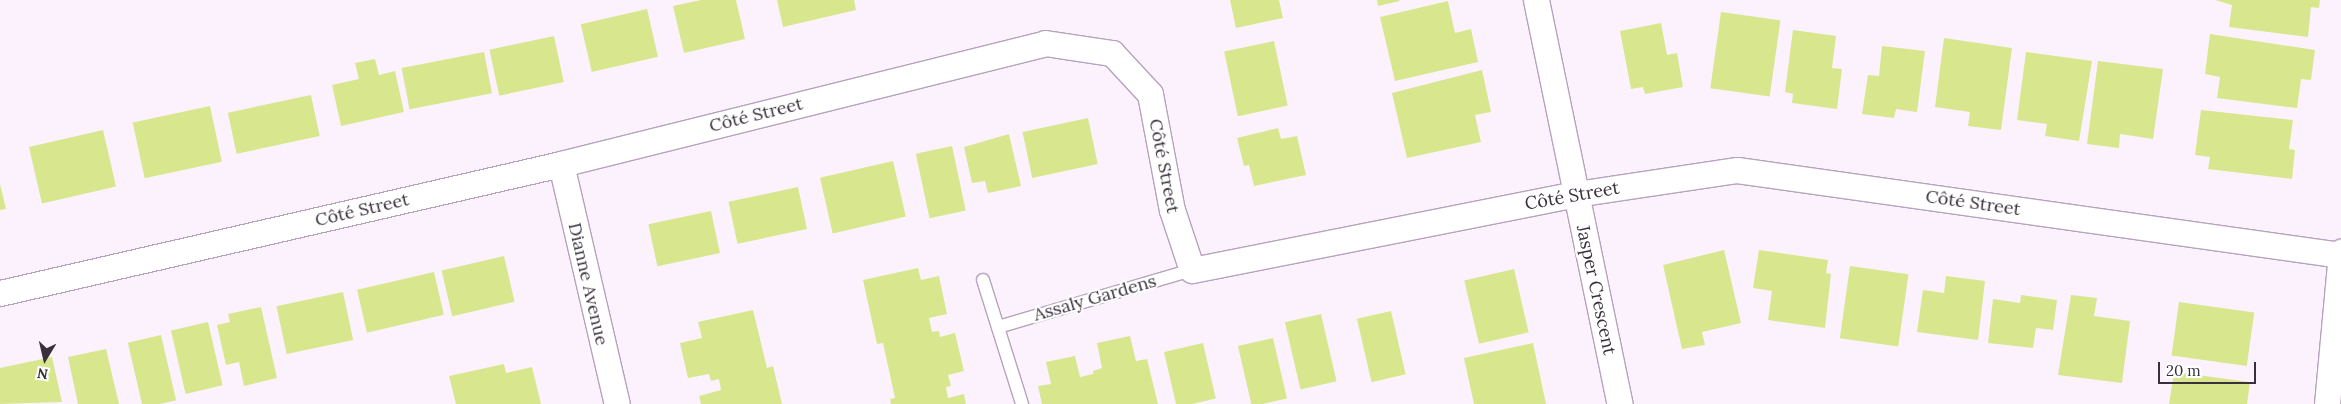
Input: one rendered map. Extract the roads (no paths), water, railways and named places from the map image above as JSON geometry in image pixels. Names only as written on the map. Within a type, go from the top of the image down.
[{"type":"street","name":"Jasper Crescent","points":[[1536,0],[1620,404]]},
{"type":"street","name":"Côté Street","points":[[0,293],[560,164],[1046,43],[1112,54],[1150,94],[1172,210],[1192,270],[1576,194],[1737,170],[2341,254]]},
{"type":"street","name":"Dianne Avenue","points":[[560,164],[616,404]]},
{"type":"street","points":[[2327,404],[2341,254]]},
{"type":"lane","name":"Assaly Gardens","points":[[998,327],[1192,270]]},
{"type":"lane","points":[[983,280],[1022,404]]}]
